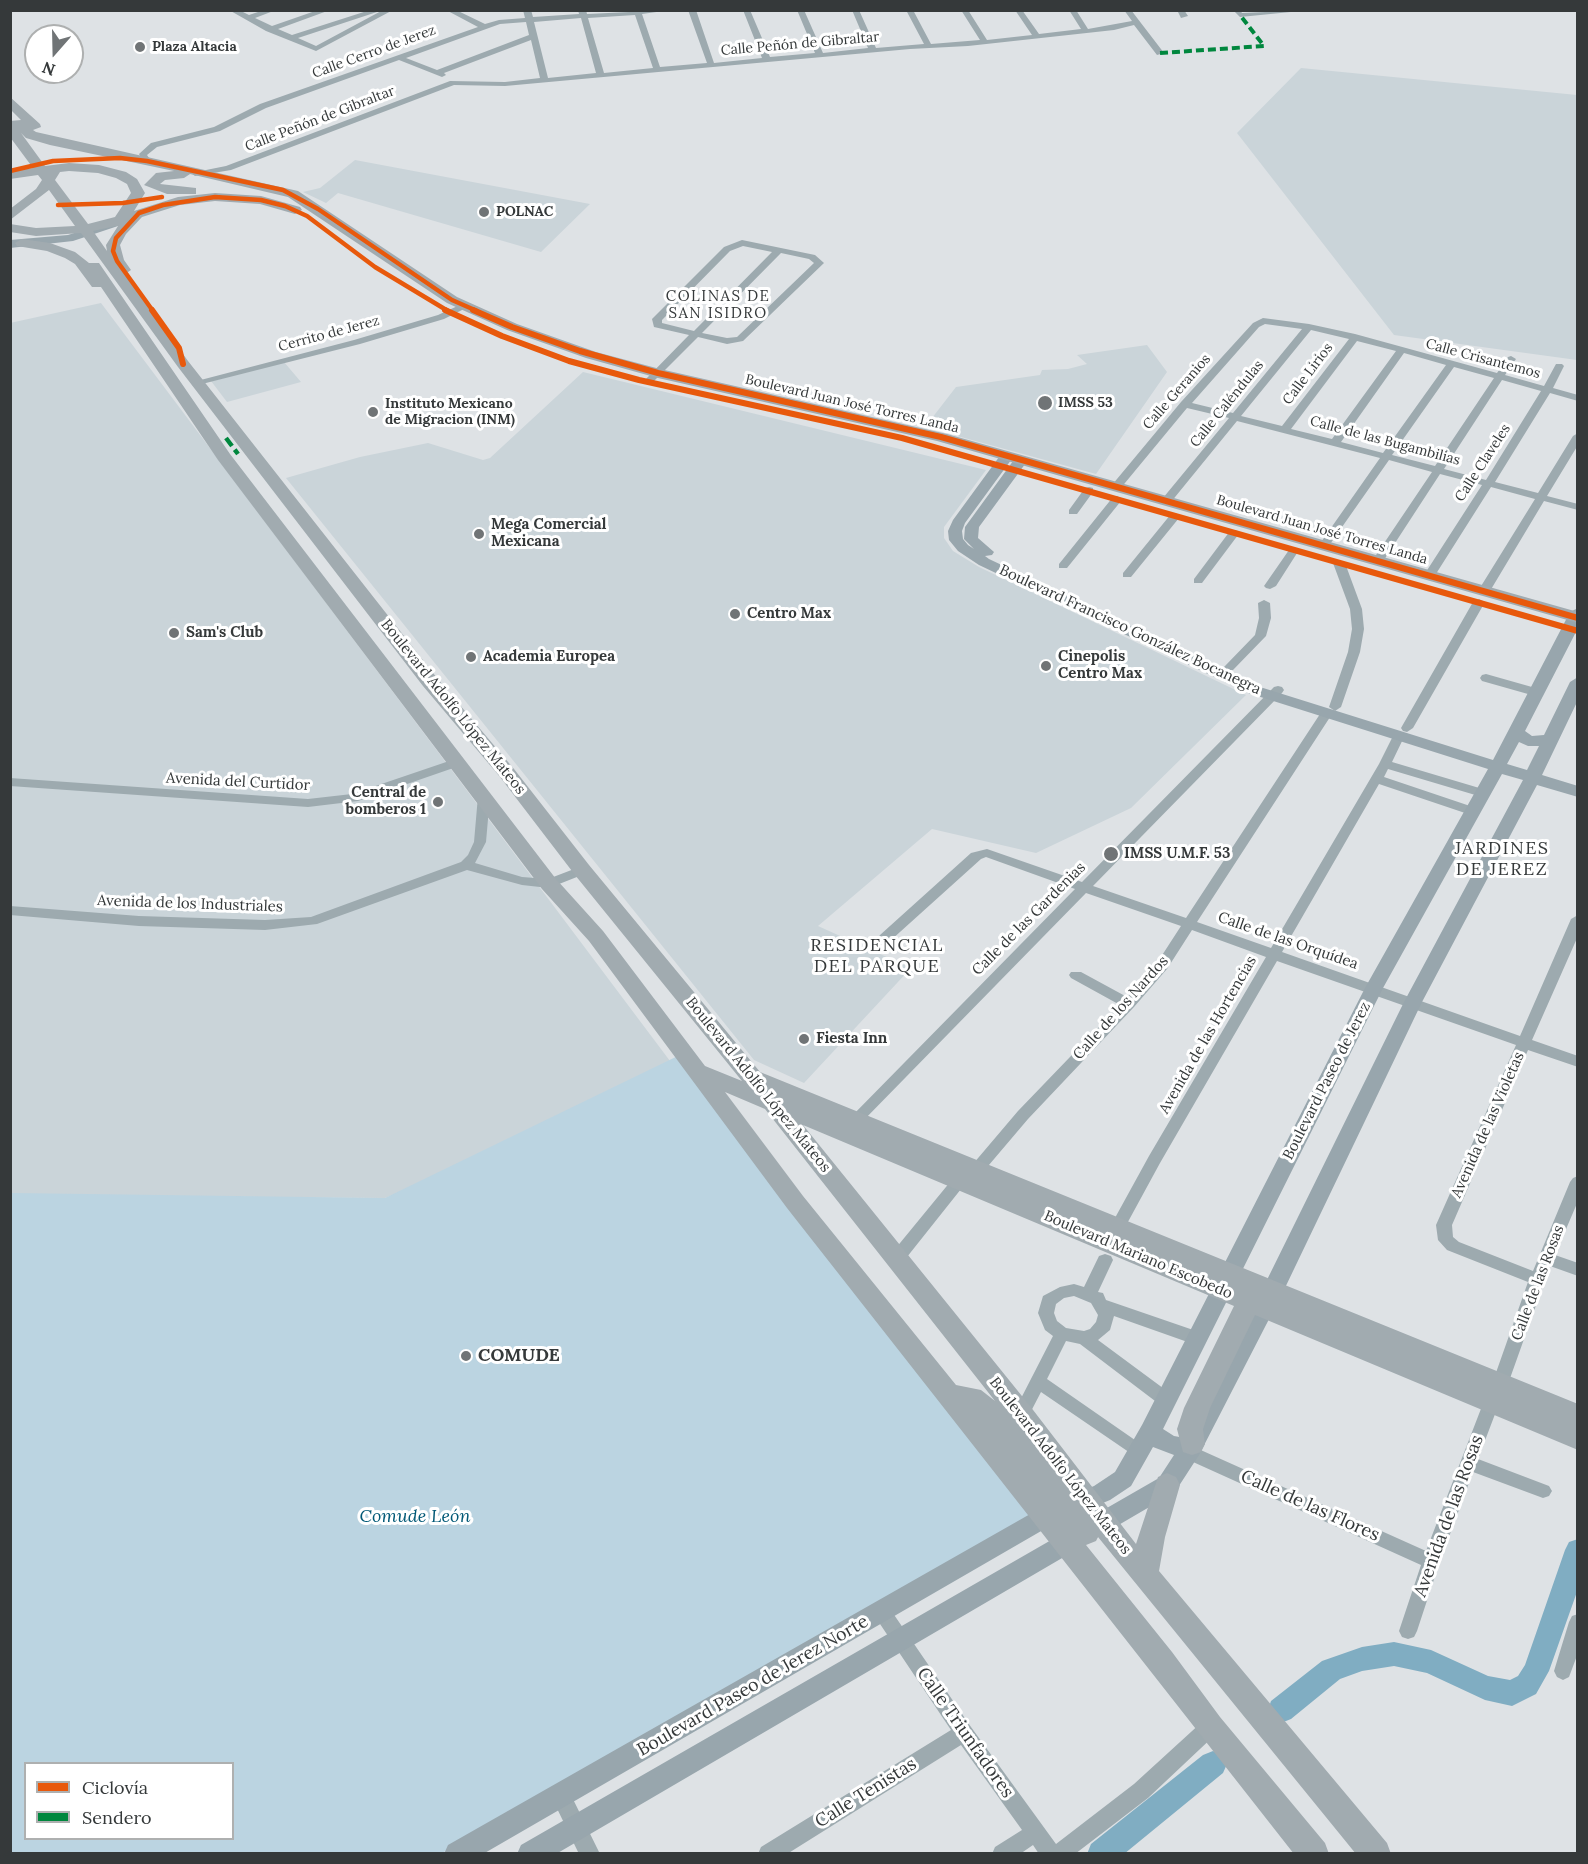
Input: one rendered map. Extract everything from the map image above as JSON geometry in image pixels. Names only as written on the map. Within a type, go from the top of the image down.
[{"type":"main road","points":[[10,101],[51,145],[56,168],[48,184],[33,199],[10,216]]},
{"type":"main road","name":"Boulevard Juan José Torres Landa","points":[[12,122],[36,137],[265,186],[300,198],[458,310]]},
{"type":"main road","points":[[10,162],[27,161],[38,153],[12,122]]},
{"type":"main road","name":"Boulevard Adolfo López Mateos","points":[[12,122],[101,253],[183,364],[430,682],[507,773],[567,876],[596,936],[795,1202],[947,1394],[1065,1508],[1086,1534],[1162,1661],[1210,1727],[1314,1854]]},
{"type":"main road","name":"Boulevard Adolfo López Mateos","points":[[10,152],[166,370],[242,482],[484,796],[567,876],[619,913],[1021,1414],[1065,1508],[1086,1534],[1145,1573],[1376,1854]]},
{"type":"main road","points":[[10,173],[40,163],[72,159],[104,157],[147,160]]},
{"type":"main road","points":[[10,173],[50,168],[88,168],[121,175],[136,187],[137,197],[110,231],[101,253]]},
{"type":"main road","points":[[265,186],[182,174],[161,176],[151,185],[167,190],[266,197],[289,204],[307,216]]},
{"type":"main road","name":"Boulevard Juan José Torres Landa","points":[[10,228],[36,232],[77,230],[178,201],[232,197],[275,203],[307,216],[375,267],[458,310],[565,360],[649,377],[1010,462],[1171,508],[1324,545],[1430,575],[1482,596]]},
{"type":"main road","points":[[16,244],[69,238],[103,228],[139,213]]},
{"type":"main road","points":[[117,261],[113,251],[116,238],[139,213]]},
{"type":"main road","points":[[70,255],[76,245],[91,242],[102,246],[117,261],[179,348],[183,364]]},
{"type":"main road","points":[[16,244],[50,248],[80,261],[148,353],[166,370]]},
{"type":"main road","name":"Boulevard Juan José Torres Landa","points":[[1010,462],[1089,490],[1117,493]]},
{"type":"main road","name":"Boulevard Francisco González Bocanegra","points":[[1010,462],[972,527],[970,533],[974,544],[1229,668],[1275,693]]},
{"type":"main road","name":"Boulevard Francisco González Bocanegra","points":[[1010,462],[958,523],[956,540],[963,548],[984,562],[1158,647],[1275,693],[1534,774],[1578,792]]},
{"type":"main road","name":"Boulevard Juan José Torres Landa","points":[[1171,508],[1234,533],[1339,563],[1482,596],[1575,621]]},
{"type":"main road","name":"Boulevard Paseo de Jerez","points":[[1065,1508],[1102,1493],[1123,1479],[1144,1442],[1374,988],[1500,763],[1535,692],[1575,621]]},
{"type":"main road","points":[[1158,647],[1168,644],[1183,647]]},
{"type":"main road","points":[[1145,1573],[1151,1537],[1167,1485],[1190,1448],[1262,1300],[1413,1002],[1534,774],[1578,682]]},
{"type":"main road","points":[[1515,731],[1528,741],[1550,740]]},
{"type":"main road","points":[[458,762],[480,763],[490,771],[567,876]]},
{"type":"main road","name":"Boulevard Francisco González Bocanegra","points":[[1534,774],[1578,782]]},
{"type":"main road","name":"Boulevard Mariano Escobedo","points":[[699,1072],[772,1102],[850,1126]]},
{"type":"main road","name":"Boulevard Mariano Escobedo","points":[[750,1076],[850,1126],[1225,1281]]},
{"type":"main road","points":[[820,1162],[831,1144],[850,1126]]},
{"type":"main road","name":"Boulevard Mariano Escobedo","points":[[969,1174],[1118,1227],[1262,1300],[1496,1392],[1578,1416]]},
{"type":"main road","points":[[1190,1448],[1190,1429],[1197,1408],[1262,1300]]},
{"type":"main road","name":"Boulevard Mariano Escobedo","points":[[1496,1392],[1578,1439]]},
{"type":"main road","points":[[1165,1399],[1184,1400],[1197,1408]]},
{"type":"main road","points":[[1144,1442],[1190,1448]]},
{"type":"main road","points":[[1086,1534],[1167,1485]]},
{"type":"main road","name":"Boulevard Paseo de Jerez Norte","points":[[457,1854],[1065,1508]]},
{"type":"main road","name":"Boulevard Paseo de Jerez Norte","points":[[531,1854],[900,1639],[1086,1534]]},
{"type":"street","points":[[232,10],[289,38],[319,49],[390,10]]},
{"type":"street","points":[[248,18],[273,10]]},
{"type":"street","points":[[269,29],[327,10]]},
{"type":"street","points":[[289,38],[379,10]]},
{"type":"street","points":[[449,10],[485,27]]},
{"type":"street","name":"Calle Cerro de Jerez","points":[[147,160],[143,154],[154,145],[217,129],[263,106],[527,13],[668,10]]},
{"type":"street","points":[[692,10],[711,66]]},
{"type":"street","points":[[746,10],[767,60]]},
{"type":"street","points":[[800,10],[820,55]]},
{"type":"street","points":[[855,10],[873,50]]},
{"type":"street","points":[[909,10],[928,45]]},
{"type":"street","points":[[964,10],[983,40]]},
{"type":"street","points":[[1018,10],[1037,37]]},
{"type":"street","points":[[1072,10],[1085,29]]},
{"type":"street","points":[[1127,10],[1160,53]]},
{"type":"street","points":[[1238,13],[1308,10]]},
{"type":"street","points":[[637,11],[657,69]]},
{"type":"street","points":[[527,13],[543,76]]},
{"type":"street","points":[[583,13],[600,74]]},
{"type":"street","name":"Calle Peñón de Gibraltar","points":[[182,174],[228,168],[453,84],[491,85],[543,76],[711,66],[1037,37],[1085,29],[1114,28],[1136,22]]},
{"type":"street","points":[[436,73],[532,37]]},
{"type":"street","points":[[400,58],[453,80],[453,84]]},
{"type":"street","points":[[742,243],[779,250],[812,257],[819,262],[740,339],[727,341],[660,326],[655,322],[730,246],[742,243]]},
{"type":"street","points":[[649,377],[694,338],[695,334],[779,250]]},
{"type":"street","name":"Cerrito de Jerez","points":[[198,382],[357,342],[458,310]]},
{"type":"street","name":"Calle Crisantemos","points":[[1263,321],[1309,327],[1355,337],[1578,398]]},
{"type":"street","name":"Calle Geranios","points":[[1063,566],[1185,404],[1263,321]]},
{"type":"street","name":"Calle Caléndulas","points":[[1127,575],[1171,508],[1237,417],[1309,327]]},
{"type":"street","name":"Calle Lirios","points":[[1286,430],[1355,337]]},
{"type":"street","points":[[1335,443],[1402,350]]},
{"type":"street","points":[[1378,561],[1510,359]]},
{"type":"street","points":[[1324,545],[1451,364]]},
{"type":"street","name":"Calle Claveles","points":[[1430,575],[1548,390],[1559,366]]},
{"type":"street","name":"Calle de las Bugambilias","points":[[1185,404],[1578,507]]},
{"type":"street","name":"Avenida de las Hortencias","points":[[1118,1227],[1274,953],[1540,497],[1578,436]]},
{"type":"street","points":[[1073,512],[1089,490]]},
{"type":"street","points":[[1198,581],[1234,533]]},
{"type":"street","points":[[1270,586],[1293,550]]},
{"type":"street","name":"Calle de los Nardos","points":[[897,1258],[1023,1114],[1129,1004],[1162,966],[1330,710],[1354,652],[1358,629],[1352,598],[1339,563]]},
{"type":"street","points":[[1229,668],[1260,636],[1265,618],[1264,603]]},
{"type":"street","points":[[1486,678],[1535,692]]},
{"type":"street","name":"Calle de las Gardenias","points":[[850,1126],[1275,693]]},
{"type":"street","name":"Avenida del Curtidor","points":[[10,782],[308,803],[354,798],[458,762]]},
{"type":"street","points":[[1385,764],[1482,793]]},
{"type":"street","points":[[1376,779],[1472,811]]},
{"type":"street","points":[[484,796],[480,842],[474,857],[466,866],[522,880],[567,876]]},
{"type":"street","name":"Calle de las Orquídea","points":[[885,938],[975,856],[987,853],[1086,886],[1578,1062]]},
{"type":"street","name":"Avenida de los Industriales","points":[[10,910],[139,921],[291,925],[330,916],[466,866]]},
{"type":"street","name":"Avenida de las Violetas","points":[[1537,1279],[1464,1251],[1446,1240],[1443,1233],[1444,1225],[1578,919]]},
{"type":"street","points":[[1076,975],[1129,1004]]},
{"type":"street","name":"Calle de las Rosas","points":[[1496,1392],[1537,1279],[1578,1182]]},
{"type":"street","points":[[1547,1258],[1578,1270]]},
{"type":"street","points":[[1089,1294],[1105,1260]]},
{"type":"street","points":[[1165,1399],[1084,1338],[1062,1334],[1051,1325],[1046,1313],[1049,1301],[1060,1293],[1074,1290],[1089,1294],[1102,1305],[1196,1338]]},
{"type":"street","points":[[1084,1338],[1096,1334],[1104,1325],[1106,1315],[1102,1305]]},
{"type":"street","points":[[1021,1414],[1062,1334]]},
{"type":"street","points":[[1038,1382],[1144,1442]]},
{"type":"street","name":"Avenida de las Rosas","points":[[1408,1631],[1431,1561],[1496,1392]]},
{"type":"street","name":"Calle de las Flores","points":[[1190,1448],[1431,1561]]},
{"type":"street","points":[[1468,1463],[1543,1491]]},
{"type":"street","name":"Calle Triunfadores","points":[[882,1612],[963,1733],[1051,1854]]},
{"type":"street","points":[[1563,1671],[1578,1622]]},
{"type":"street","points":[[1058,1854],[1141,1791],[1210,1727]]},
{"type":"street","name":"Calle Tenistas","points":[[768,1854],[963,1733]]},
{"type":"street","points":[[561,1796],[590,1854]]},
{"type":"street","points":[[1002,1854],[1035,1832]]},
{"type":"shaded area","points":[[1301,68],[1577,95],[1577,360],[1394,335],[1237,133]]},
{"type":"shaded area","points":[[355,160],[590,204],[541,252],[338,193],[326,203],[303,192],[320,188]]},
{"type":"shaded area","points":[[101,303],[682,1077],[385,1198],[11,1195],[10,323]]},
{"type":"shaded area","name":"IMSS 53","points":[[1147,345],[1167,372],[1096,474],[939,431],[948,423],[932,418],[956,387],[1040,375],[1042,370],[1068,369],[1087,364],[1077,355]]},
{"type":"shaded area","points":[[284,362],[301,382],[227,402],[211,381]]},
{"type":"shaded area","points":[[583,372],[986,470],[944,527],[944,538],[953,551],[979,567],[1246,695],[1131,808],[1036,853],[932,829],[818,926],[911,968],[804,1083],[754,1060],[286,478],[360,457],[428,443],[483,460],[490,458]]},
{"type":"green space","name":"COMUDE","points":[[686,1052],[1044,1514],[442,1853],[11,1854],[11,1193],[385,1198]]},
{"type":"waterway","points":[[1281,1710],[1331,1670],[1362,1659],[1394,1654],[1431,1662],[1485,1688],[1512,1693],[1527,1685],[1536,1671],[1578,1550]]},
{"type":"waterway","points":[[1101,1854],[1213,1764]]},
{"type":"marked path","points":[[1160,53],[1264,46],[1240,15]]},
{"type":"marked path","points":[[226,438],[238,454]]},
{"type":"cycle path","points":[[10,171],[53,161],[120,158],[147,161],[283,190],[318,209],[452,300],[512,327],[580,351],[658,373],[941,437],[1578,618]]},
{"type":"cycle path","points":[[58,205],[123,203],[162,197]]},
{"type":"cycle path","points":[[183,364],[179,348],[117,261],[113,251],[116,238],[139,213],[163,205],[215,197],[261,200],[285,206],[307,216],[375,267],[437,306],[502,336],[569,361],[639,380],[902,438],[1578,631]]},
{"type":"place","name":"Plaza Altacia","points":[[140,47]]},
{"type":"place","name":"POLNAC","points":[[484,212]]},
{"type":"place","name":"IMSS 53","points":[[1045,403]]},
{"type":"place","name":"Instituto Mexicano de Migracion (INM)","points":[[373,412]]},
{"type":"place","name":"Mega Comercial Mexicana","points":[[479,534]]},
{"type":"place","name":"Centro Max","points":[[735,614]]},
{"type":"place","name":"Sam's Club","points":[[174,633]]},
{"type":"place","name":"Academia Europea","points":[[471,657]]},
{"type":"place","name":"Cinepolis Centro Max","points":[[1046,666]]},
{"type":"place","name":"Central de bomberos 1","points":[[438,802]]},
{"type":"place","name":"IMSS U.M.F. 53","points":[[1111,854]]},
{"type":"place","name":"Fiesta Inn","points":[[804,1039]]},
{"type":"place","name":"COMUDE","points":[[466,1356]]},
{"type":"district","name":"COLINAS DE SAN ISIDRO","points":[[718,306]]},
{"type":"district","name":"JARDINES DE JEREZ","points":[[1502,859]]},
{"type":"district","name":"RESIDENCIAL DEL PARQUE","points":[[877,956]]},
{"type":"park label","name":"Comude León","points":[[415,1517]]}]
